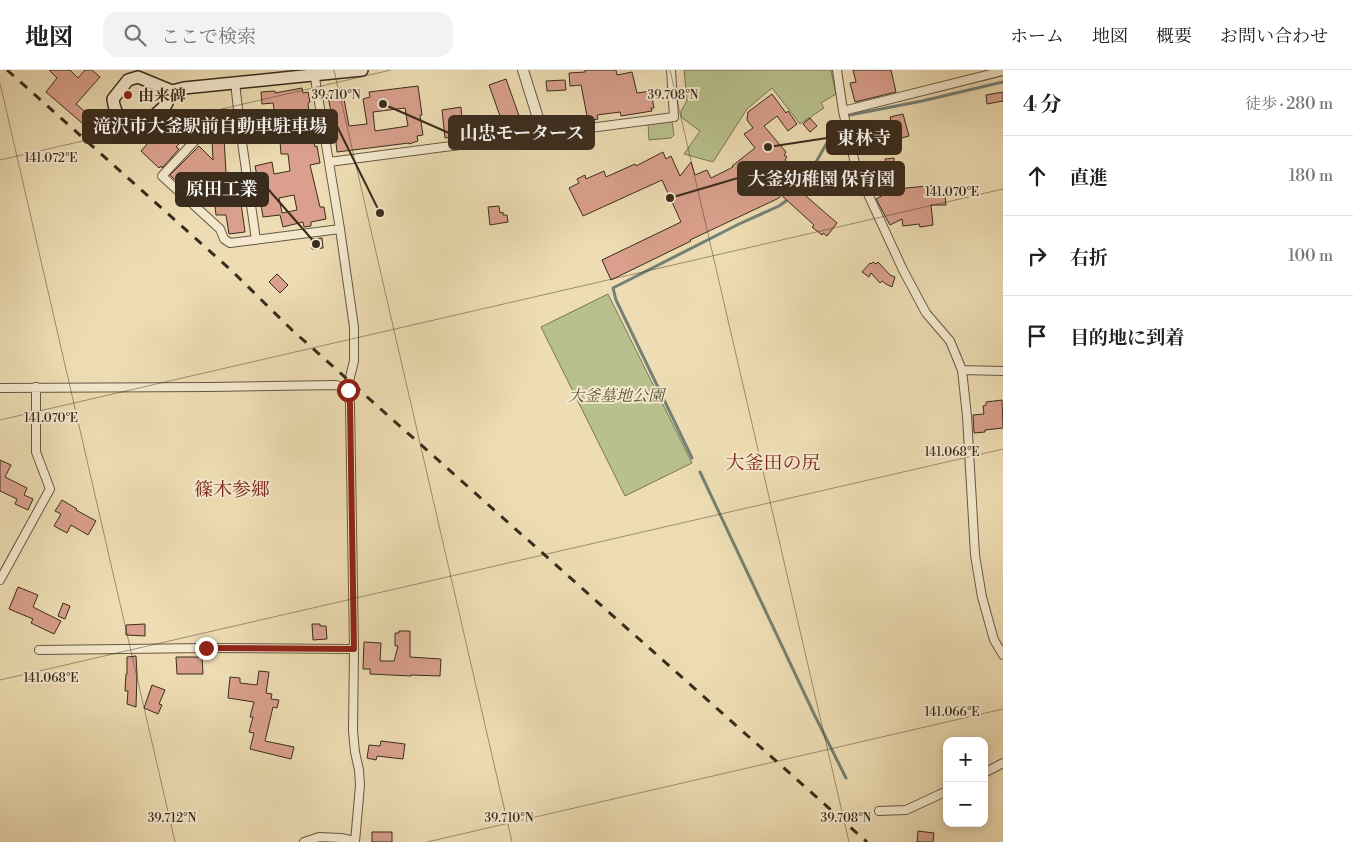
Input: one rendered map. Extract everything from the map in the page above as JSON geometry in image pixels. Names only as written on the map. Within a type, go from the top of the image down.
[{"type":"main road","points":[[172,91],[166,105],[144,125],[135,127],[120,118],[114,107],[113,98],[128,80],[138,77],[172,91],[315,72],[362,70]]},
{"type":"street","points":[[523,70],[543,134]]},
{"type":"street","points":[[330,162],[674,116],[671,70]]},
{"type":"street","points":[[837,70],[842,111],[856,168],[903,270],[926,313],[950,341],[962,370],[967,416],[975,555],[982,597],[994,640],[1003,656]]},
{"type":"street","points":[[842,111],[1003,71]]},
{"type":"street","points":[[304,842],[319,837],[341,838],[355,842],[360,785],[353,731],[354,649],[350,404],[348,390],[354,362],[354,327],[315,72]]},
{"type":"street","points":[[235,82],[256,240]]},
{"type":"street","points":[[240,128],[204,131],[162,176],[220,229],[224,240],[230,243],[340,228]]},
{"type":"street","points":[[962,370],[1003,371]]},
{"type":"street","points":[[0,388],[336,385],[348,390]]},
{"type":"street","points":[[0,580],[50,490],[36,452],[36,388]]},
{"type":"street","points":[[38,650],[354,649]]},
{"type":"street","points":[[988,771],[1003,763]]},
{"type":"street","points":[[879,811],[906,810],[943,793]]},
{"type":"green space","points":[[684,70],[831,70],[836,94],[821,103],[824,108],[800,124],[772,88],[747,109],[713,162],[684,154],[700,131],[681,117],[681,111],[687,101]]},
{"type":"green space","points":[[672,121],[674,135],[671,138],[649,140],[648,123]]},
{"type":"green space","name":"大釜墓地公園","points":[[608,294],[692,463],[625,496],[541,327]]},
{"type":"building","points":[[49,70],[70,70],[78,78],[85,70],[92,70],[100,77],[76,104],[104,128],[97,136],[46,92],[57,78]]},
{"type":"building","points":[[585,70],[616,70],[617,75],[632,72],[637,93],[651,91],[654,108],[651,108],[652,111],[621,116],[620,112],[597,115],[598,119],[588,121],[581,85],[570,86],[569,73],[585,72]]},
{"type":"building","points":[[853,70],[891,70],[896,92],[855,102],[850,83],[856,82]]},
{"type":"building","points":[[506,79],[522,124],[505,130],[489,85]]},
{"type":"building","points":[[565,80],[566,90],[547,91],[546,81]]},
{"type":"building","points":[[418,86],[423,135],[417,136],[418,141],[409,144],[337,152],[327,91],[342,88],[349,126],[367,124],[363,99],[370,97],[369,92]],"holes":[[[405,108],[408,126],[375,131],[373,112]]]},
{"type":"building","points":[[302,88],[303,93],[308,92],[310,122],[320,163],[310,165],[320,207],[324,207],[326,219],[311,222],[311,226],[304,227],[303,222],[283,227],[280,215],[263,217],[261,205],[259,205],[258,193],[253,182],[258,181],[255,166],[272,162],[274,174],[290,171],[288,154],[281,154],[280,141],[267,143],[265,123],[276,120],[273,103],[262,104],[261,92],[275,91],[275,93]],"holes":[[[294,195],[297,210],[282,213],[279,198]]]},
{"type":"building","points":[[1003,92],[1003,101],[987,104],[986,95]]},
{"type":"building","points":[[772,94],[797,124],[788,131],[777,116],[764,126],[786,152],[784,155],[787,157],[785,160],[806,182],[815,169],[822,173],[806,196],[837,223],[827,236],[823,233],[822,235],[812,227],[814,225],[781,195],[779,198],[611,280],[602,260],[681,222],[662,180],[583,216],[569,188],[579,183],[577,179],[585,175],[586,179],[604,171],[606,177],[635,164],[636,166],[663,152],[666,159],[671,156],[680,176],[691,162],[695,175],[707,170],[711,178],[733,167],[755,148],[744,134],[753,128],[747,120],[748,112]]},
{"type":"building","points":[[461,107],[462,120],[487,116],[489,128],[445,138],[442,110]]},
{"type":"building","points":[[225,109],[226,122],[208,124],[206,112]]},
{"type":"building","points":[[903,114],[909,136],[858,150],[852,124],[868,121],[870,131],[892,126],[890,117]]},
{"type":"building","points":[[810,118],[817,126],[810,132],[803,124]]},
{"type":"building","points":[[158,132],[159,139],[184,139],[176,147],[179,149],[162,168],[161,166],[159,168],[141,151]]},
{"type":"building","points":[[224,138],[226,173],[229,172],[230,205],[241,203],[245,232],[229,234],[226,215],[216,215],[214,198],[204,207],[184,185],[183,187],[170,175],[199,146],[213,160],[212,139]]},
{"type":"building","points":[[894,158],[894,165],[886,166],[885,159]]},
{"type":"building","points":[[893,179],[896,189],[938,185],[939,196],[945,196],[946,205],[931,205],[933,225],[920,227],[919,224],[903,226],[902,219],[890,225],[876,199],[889,192],[886,181]]},
{"type":"building","points":[[499,206],[500,213],[503,212],[503,215],[507,215],[508,222],[490,225],[488,207]]},
{"type":"building","points":[[322,238],[323,248],[312,249],[311,239]]},
{"type":"building","points":[[873,262],[876,264],[878,262],[890,275],[895,277],[892,287],[882,281],[880,283],[871,273],[869,277],[862,272]]},
{"type":"building","points":[[277,274],[288,285],[280,293],[269,282]]},
{"type":"building","points":[[1002,400],[1003,428],[974,433],[973,415],[984,414],[983,406],[986,405],[986,402]]},
{"type":"building","points":[[0,460],[11,465],[5,477],[27,488],[24,495],[33,499],[28,510],[15,504],[17,499],[0,491]]},
{"type":"building","points":[[62,500],[96,521],[88,535],[71,525],[67,533],[54,526],[61,514],[55,511]]},
{"type":"building","points":[[18,587],[38,595],[33,607],[61,621],[54,634],[31,623],[33,619],[9,609]]},
{"type":"building","points":[[63,603],[70,606],[65,619],[58,616]]},
{"type":"building","points":[[145,624],[145,636],[126,635],[126,625]]},
{"type":"building","points":[[312,624],[326,626],[327,639],[313,640]]},
{"type":"building","points":[[399,631],[410,631],[410,657],[441,659],[440,676],[370,674],[370,669],[363,669],[364,642],[381,643],[380,661],[394,661],[398,646],[395,646],[395,633],[399,633]]},
{"type":"building","points":[[136,656],[136,707],[127,704],[128,691],[125,691],[127,657]]},
{"type":"building","points":[[176,657],[202,657],[203,674],[177,674]]},
{"type":"building","points":[[259,671],[269,672],[266,693],[272,694],[271,699],[279,700],[277,708],[273,707],[265,741],[294,747],[291,759],[250,749],[254,733],[249,732],[253,717],[250,717],[254,702],[228,698],[230,677],[240,678],[240,683],[257,685]]},
{"type":"building","points":[[152,685],[165,690],[159,704],[162,705],[158,714],[144,708]]},
{"type":"building","points":[[381,741],[405,744],[403,759],[377,756],[376,760],[367,758],[369,745],[380,746]]},
{"type":"building","points":[[918,831],[934,833],[933,842],[917,842]]},
{"type":"building","points":[[372,832],[392,832],[392,842],[372,842]]},
{"type":"waterway","points":[[850,115],[1003,82]]},
{"type":"waterway","points":[[804,183],[836,127]]},
{"type":"waterway","points":[[692,458],[616,300],[613,288],[739,224],[779,206],[790,198]]},
{"type":"waterway","points":[[700,472],[846,778]]},
{"type":"railway","points":[[7,70],[232,271],[292,330],[867,842]]},
{"type":"place","name":"由来碑","points":[[128,95]]},
{"type":"place","name":"山忠モータース","points":[[383,104]]},
{"type":"place","name":"東林寺","points":[[768,147]]},
{"type":"place","name":"大釜幼稚園 保育園","points":[[670,198]]},
{"type":"place","name":"滝沢市大釜駅前自動車駐車場","points":[[380,213]]},
{"type":"place","name":"原田工業","points":[[316,244]]},
{"type":"district","name":"大釜田の尻","points":[[773,462]]},
{"type":"district","name":"篠木参郷","points":[[232,489]]},
{"type":"route","points":[[206,648],[354,649],[350,404],[348,390]]}]
